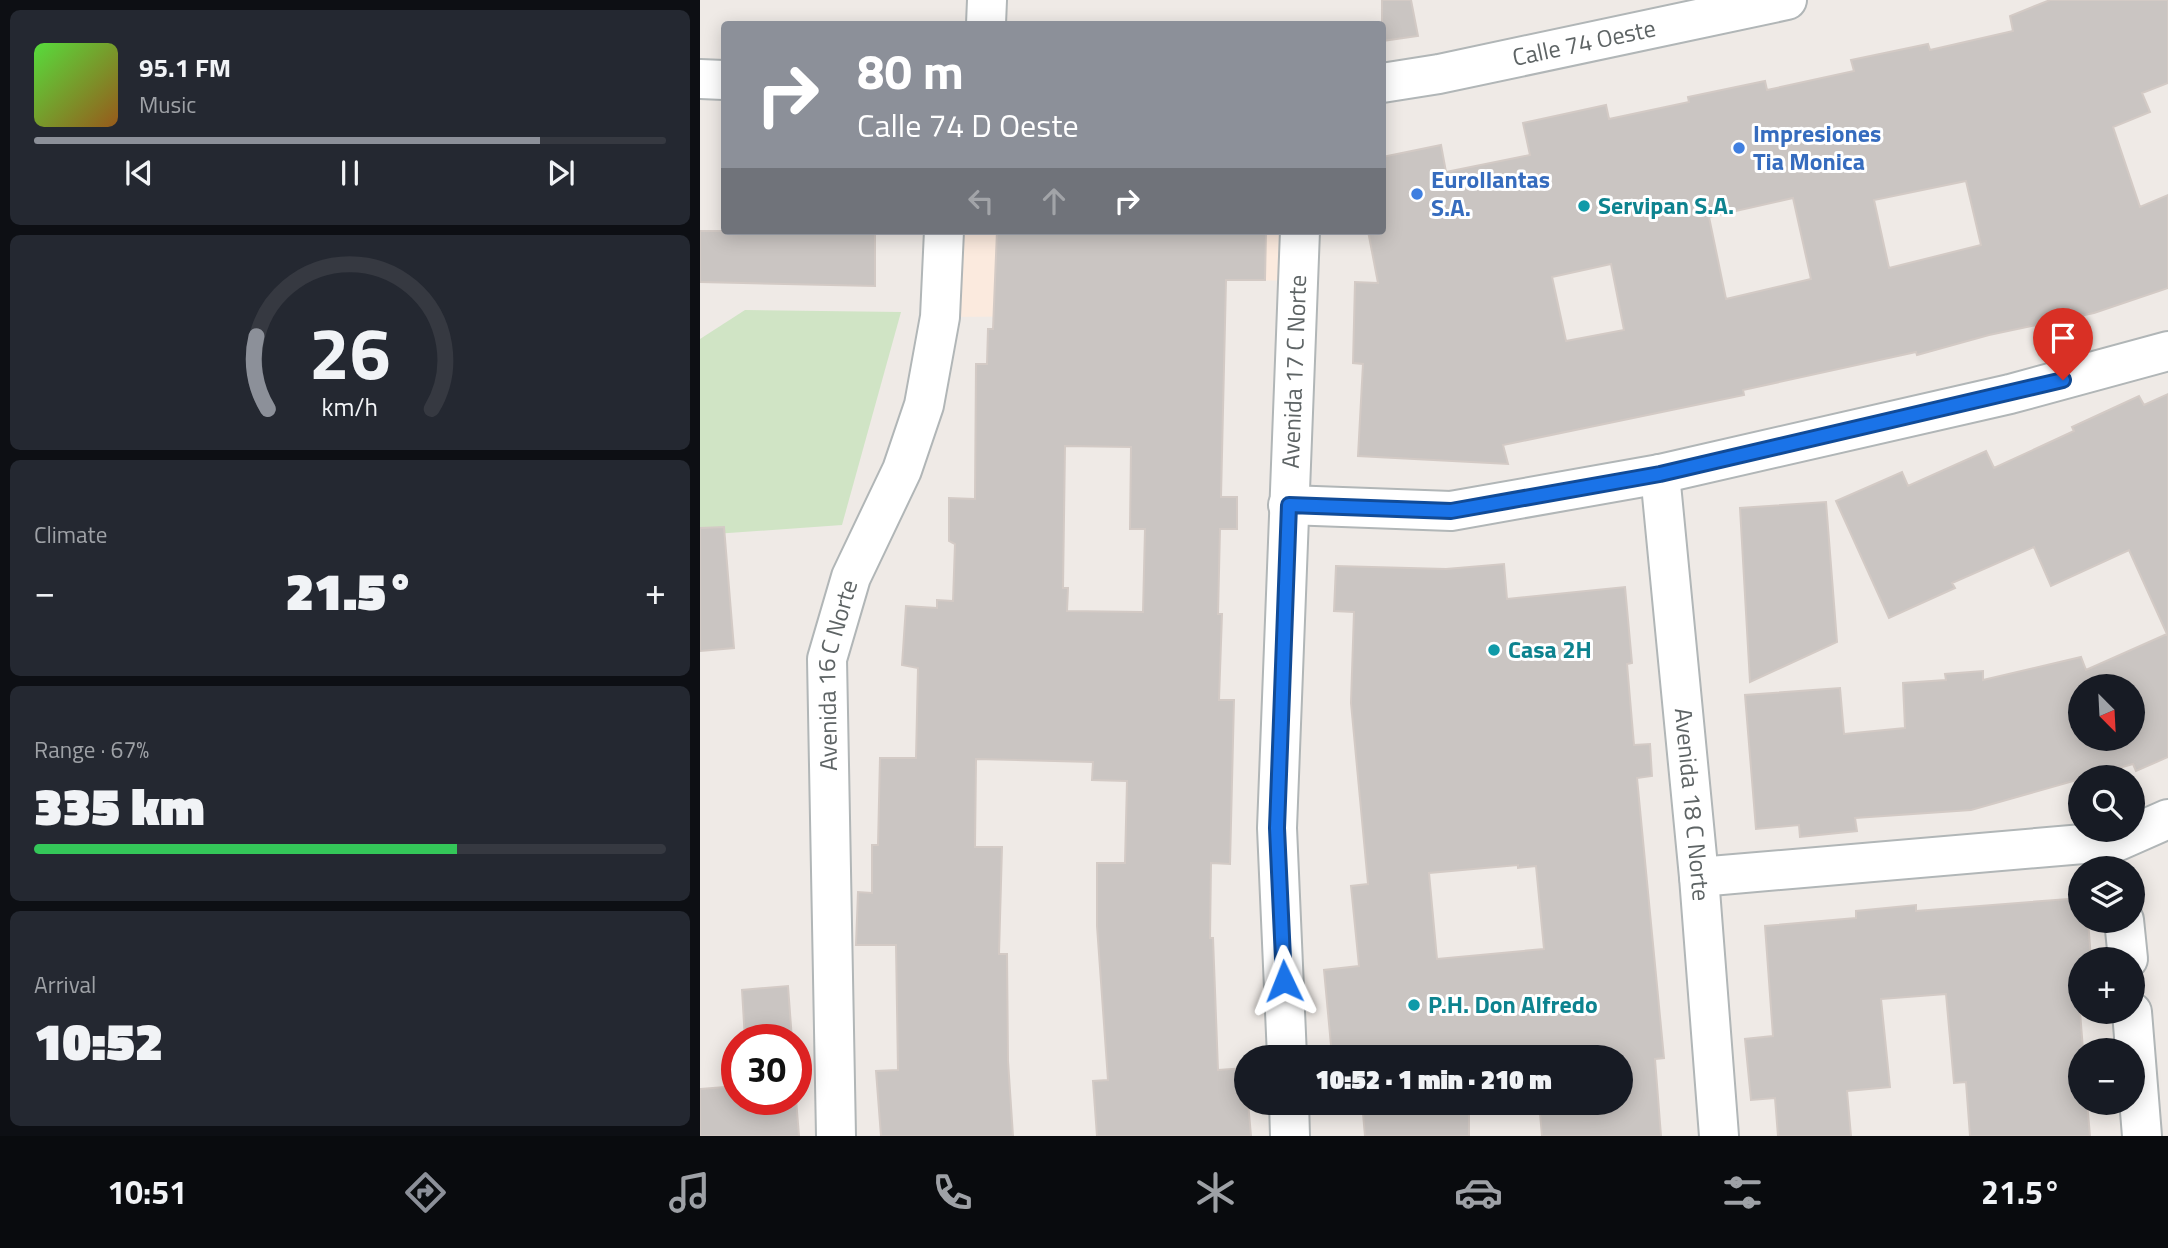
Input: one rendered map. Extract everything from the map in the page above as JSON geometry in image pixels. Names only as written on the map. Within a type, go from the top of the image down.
[{"type":"street","points":[[986,21],[987,0]]},
{"type":"street","name":"Calle 74 Oeste","points":[[1386,82],[1439,74],[1787,0]]},
{"type":"street","points":[[700,79],[721,80]]},
{"type":"street","name":"Avenida 16 C Norte","points":[[836,1136],[827,659],[851,577],[902,470],[923,405],[940,317],[944,235]]},
{"type":"street","name":"Avenida 17 C Norte","points":[[1286,1045],[1277,828],[1300,235]]},
{"type":"street","points":[[1289,505],[1451,511],[1660,474],[2010,394],[2168,351]]},
{"type":"street","name":"Avenida 18 C Norte","points":[[1660,474],[1699,877],[1719,1136]]},
{"type":"street","points":[[1699,877],[2119,854],[2168,819]]},
{"type":"street","points":[[2133,1024],[2143,1136]]},
{"type":"street","points":[[1289,1115],[1290,1136]]},
{"type":"shaded area","points":[[944,235],[1300,235],[1298,281],[1150,278],[1068,316],[940,317]]},
{"type":"green space","points":[[745,310],[901,312],[842,525],[700,535],[700,339]]},
{"type":"building","points":[[1382,0],[1411,0],[1418,36],[1386,40],[1386,21],[1382,21]]},
{"type":"building","points":[[2050,0],[2168,0],[2168,83],[2142,93],[2150,112],[2113,127],[2140,207],[2168,195],[2168,288],[2094,313],[1989,335],[1917,355],[1916,352],[1743,390],[1744,395],[1503,445],[1508,464],[1358,456],[1363,364],[1353,363],[1355,282],[1378,283],[1369,235],[1386,235],[1386,156],[1441,145],[1446,172],[1530,155],[1523,123],[1606,105],[1609,119],[1689,102],[1688,97],[1765,81],[1767,90],[1854,71],[1851,60],[1928,44],[1930,50],[2013,31],[2010,16]],"holes":[[[1966,181],[1981,245],[1889,268],[1874,200]],[[1793,198],[1811,279],[1726,299],[1709,217]],[[1611,264],[1624,330],[1566,341],[1552,277]]]},
{"type":"building","points":[[700,231],[721,231],[721,235],[875,235],[875,286],[700,282]]},
{"type":"building","points":[[997,235],[1266,235],[1265,280],[1226,280],[1221,497],[1237,497],[1237,529],[1220,529],[1218,614],[1222,614],[1219,700],[1234,700],[1230,864],[1211,863],[1210,938],[1213,938],[1218,1070],[1234,1069],[1234,1115],[1249,1115],[1251,1136],[1097,1136],[1093,1081],[1108,1080],[1097,926],[1097,863],[1125,863],[1127,781],[1092,780],[1093,762],[976,759],[975,847],[1002,847],[999,954],[1007,954],[1008,1061],[1013,1136],[881,1136],[876,1071],[898,1070],[896,945],[856,945],[858,892],[872,893],[872,845],[878,845],[880,758],[916,758],[918,668],[902,665],[906,606],[937,608],[937,600],[953,601],[955,544],[949,541],[949,498],[975,499],[976,364],[987,364],[988,329],[993,329]],"holes":[[[1065,446],[1131,447],[1130,529],[1145,529],[1143,612],[1067,611],[1068,588],[1063,588]]]},
{"type":"building","points":[[2168,394],[2168,757],[2145,767],[2133,764],[2068,765],[2068,782],[1971,810],[1855,818],[1857,831],[1800,837],[1799,825],[1756,829],[1745,695],[1840,688],[1844,734],[1905,728],[1903,683],[1946,680],[1945,674],[1983,671],[1983,680],[2081,657],[2086,670],[2167,634],[2129,550],[2051,586],[2034,547],[1952,583],[1955,588],[1889,618],[1836,501],[1902,472],[1908,486],[1986,451],[1994,468],[2074,431],[2072,427],[2139,396],[2144,405]]},
{"type":"building","points":[[1826,502],[1837,642],[1750,682],[1740,508]]},
{"type":"building","points":[[724,527],[734,648],[700,651],[700,528]]},
{"type":"building","points":[[1504,564],[1507,599],[1625,587],[1632,663],[1627,664],[1634,745],[1650,744],[1652,776],[1637,778],[1664,1058],[1655,1059],[1661,1136],[1542,1136],[1540,1115],[1633,1115],[1633,1045],[1331,1045],[1324,970],[1359,966],[1351,886],[1368,884],[1351,703],[1354,612],[1334,611],[1336,566],[1446,569]],"holes":[[[1518,865],[1518,868],[1536,866],[1544,949],[1437,959],[1429,873]]]},
{"type":"building","points":[[2068,899],[2068,933],[2089,933],[2090,947],[2068,947],[2068,1024],[2081,1024],[2082,1038],[2068,1038],[2068,1115],[2088,1115],[2090,1136],[1970,1136],[1966,1082],[1954,1083],[1946,994],[1881,999],[1890,1087],[1847,1091],[1851,1136],[1778,1136],[1775,1098],[1751,1100],[1745,1039],[1773,1036],[1765,926],[1856,918],[1856,911],[1916,905],[1916,911]]},
{"type":"building","points":[[788,986],[791,1024],[744,1024],[742,990]]},
{"type":"building","points":[[721,1087],[721,1115],[797,1115],[799,1136],[700,1136],[700,1089]]},
{"type":"building","points":[[1363,1115],[1469,1115],[1469,1136],[1365,1136]]},
{"type":"place","name":"Impresiones Tia Monica","points":[[1739,148]]},
{"type":"place","name":"Eurollantas S.A.","points":[[1417,194]]},
{"type":"place","name":"Servipan S.A.","points":[[1584,206]]},
{"type":"place","name":"Casa 2H","points":[[1494,650]]},
{"type":"place","name":"P.H. Don Alfredo","points":[[1414,1005]]},
{"type":"route","points":[[1284,981],[1277,828],[1289,505],[1451,511],[1660,474],[2063,380]]}]
